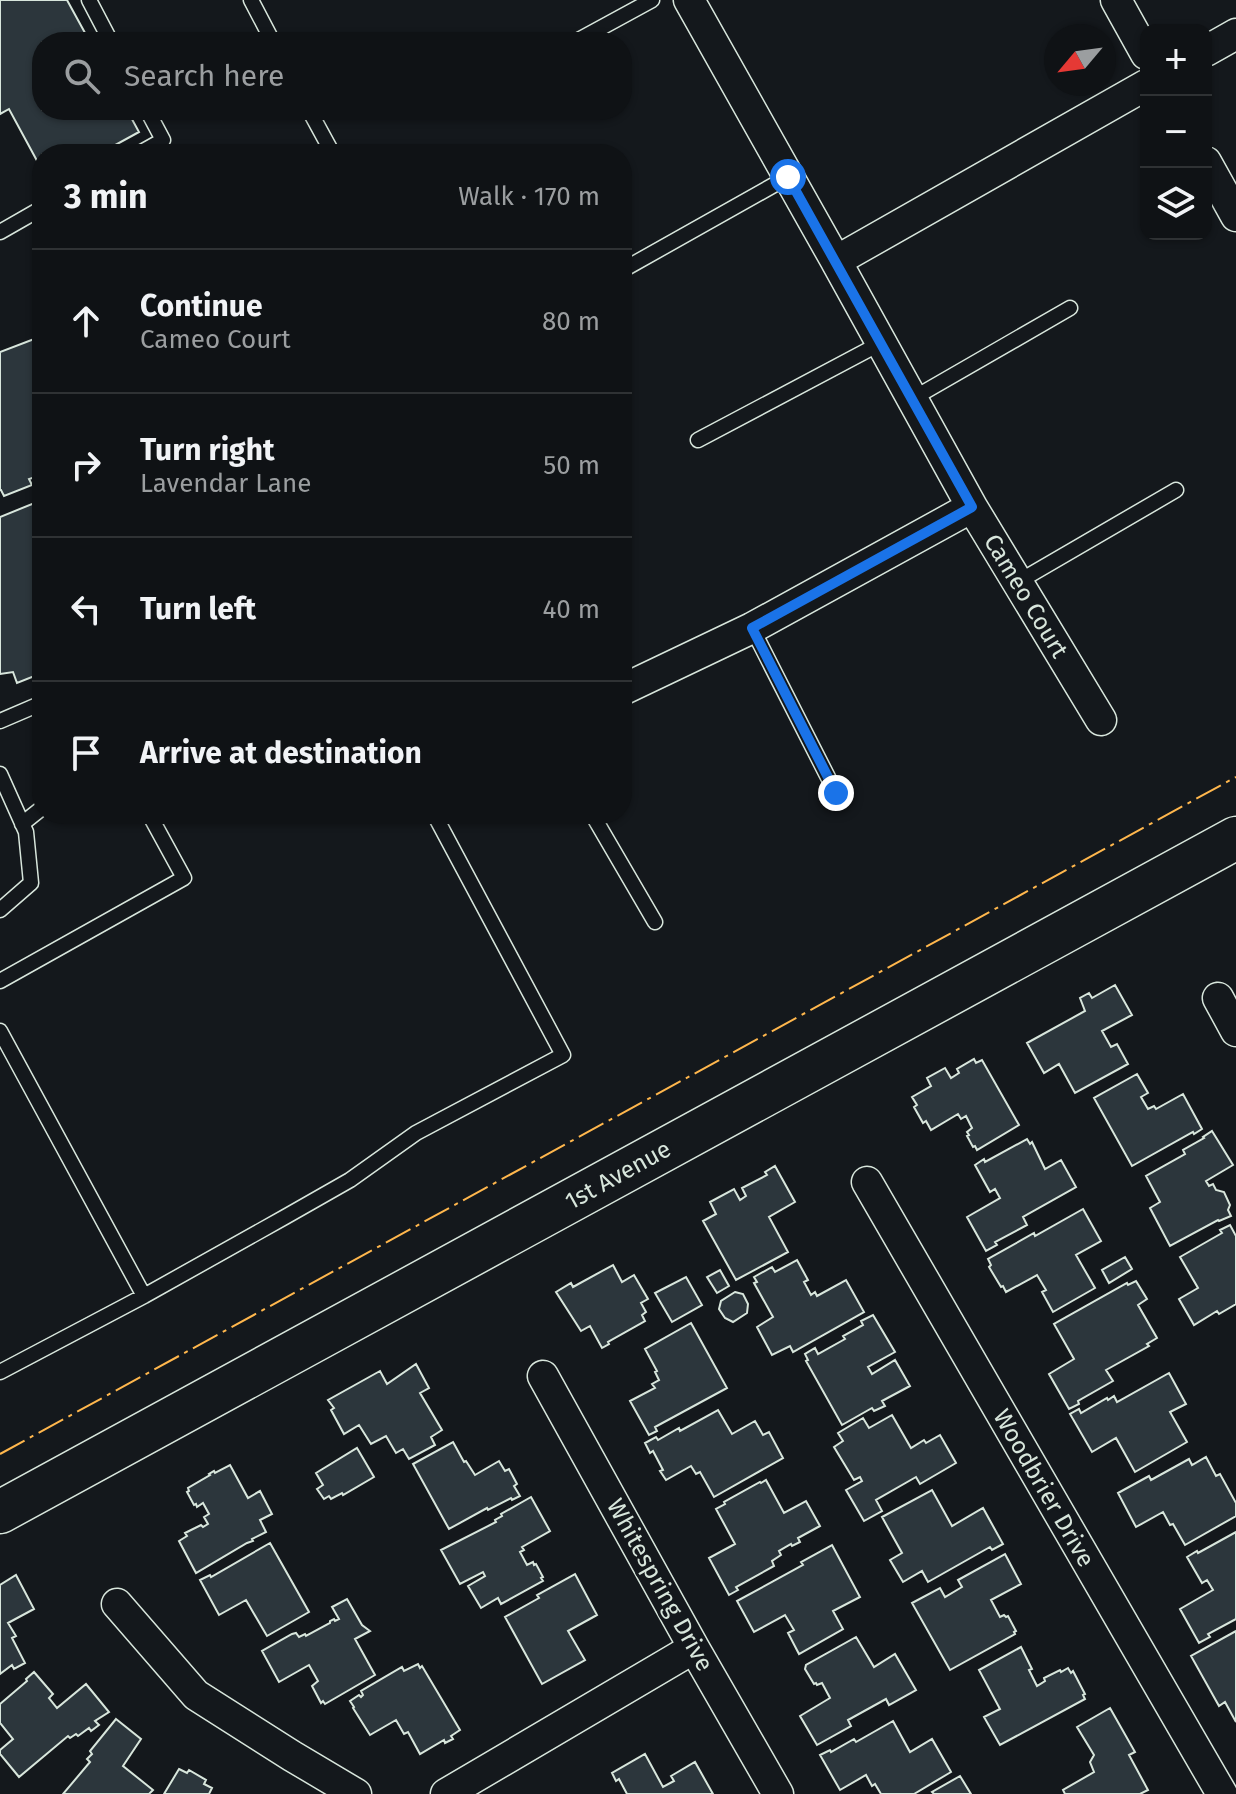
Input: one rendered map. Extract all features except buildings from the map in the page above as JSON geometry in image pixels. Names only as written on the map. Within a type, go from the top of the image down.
[{"type":"main road","name":"1st Avenue","points":[[0,1512],[1236,838]]},
{"type":"street","name":"Cameo Court","points":[[689,0],[972,507],[1101,720]]},
{"type":"street","points":[[1116,0],[1140,43]]},
{"type":"street","points":[[1212,48],[1236,34]]},
{"type":"street","points":[[836,261],[1140,88]]},
{"type":"street","points":[[1209,168],[1236,216]]},
{"type":"street","points":[[632,685],[752,628],[972,507]]},
{"type":"street","points":[[1218,998],[1236,1031]]},
{"type":"street","name":"Woodbrier Drive","points":[[867,1182],[1222,1794]]},
{"type":"street","name":"Whitespring Drive","points":[[543,1376],[778,1794]]},
{"type":"street","points":[[117,1604],[196,1695],[356,1794]]},
{"type":"street","points":[[446,1794],[694,1648]]},
{"type":"lane","points":[[89,0],[106,32]]},
{"type":"lane","points":[[251,0],[268,32]]},
{"type":"lane","points":[[593,32],[652,0]]},
{"type":"lane","points":[[152,120],[163,140],[156,144]]},
{"type":"lane","points":[[314,120],[328,144]]},
{"type":"lane","points":[[632,265],[788,177]]},
{"type":"lane","points":[[0,232],[32,214]]},
{"type":"lane","points":[[912,399],[1070,308]]},
{"type":"lane","points":[[698,440],[881,343]]},
{"type":"lane","points":[[1018,582],[1176,490]]},
{"type":"lane","points":[[752,628],[836,793]]},
{"type":"lane","points":[[0,721],[32,707]]},
{"type":"lane","points":[[0,774],[26,832],[31,883],[0,910]]},
{"type":"lane","points":[[22,824],[32,816]]},
{"type":"lane","points":[[0,981],[184,878],[154,824]]},
{"type":"lane","points":[[0,1372],[144,1296],[339,1186],[416,1133],[563,1055],[439,824]]},
{"type":"lane","points":[[598,824],[655,922]]},
{"type":"lane","points":[[0,1031],[144,1296]]},
{"type":"power","points":[[0,1454],[1236,777]]},
{"type":"route","points":[[788,177],[972,507],[752,628],[836,793]]}]
